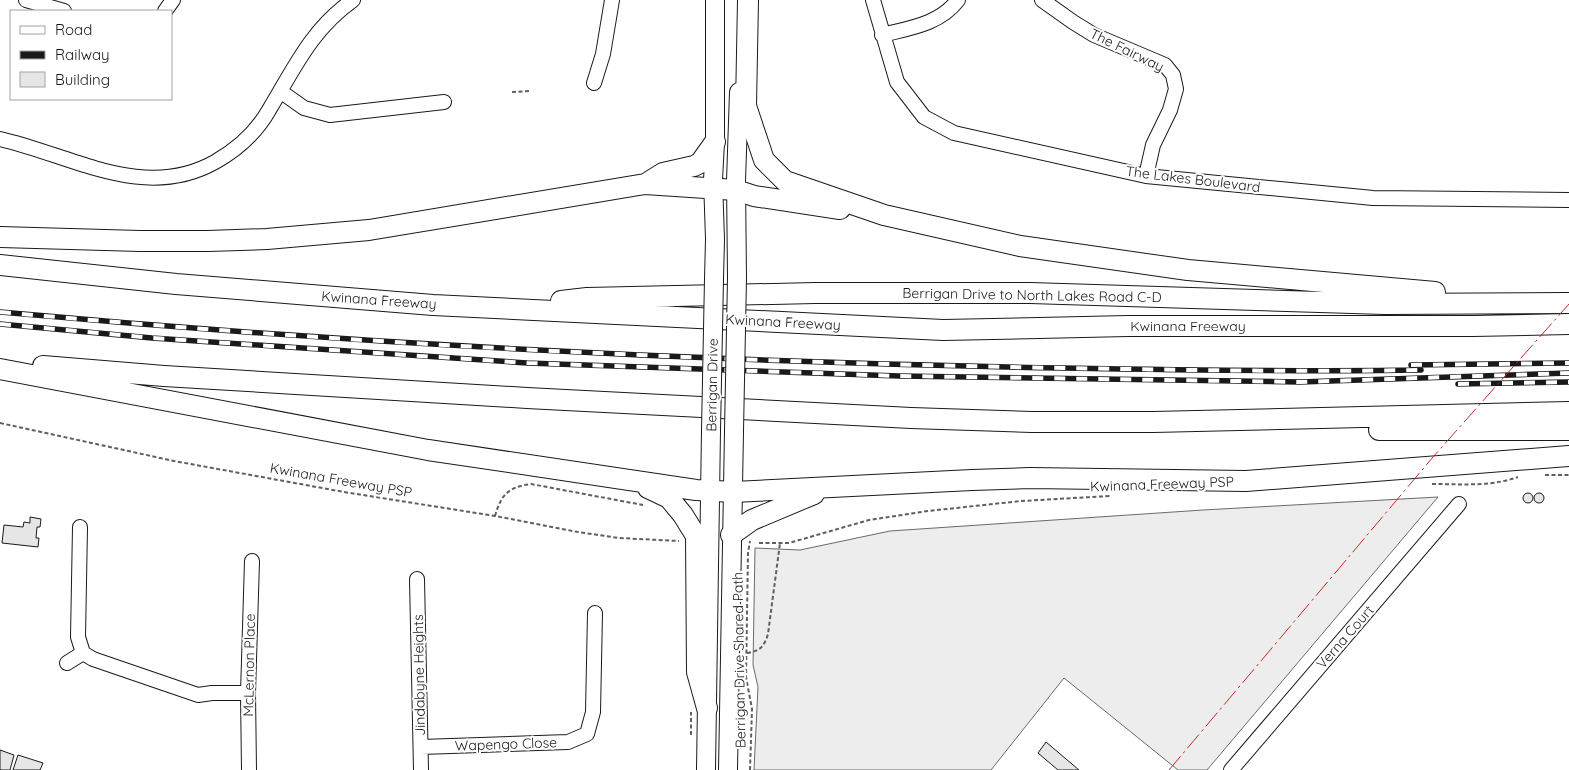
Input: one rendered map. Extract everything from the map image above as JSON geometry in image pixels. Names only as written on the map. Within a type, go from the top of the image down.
[{"type":"highway","points":[[748,0],[746,106],[764,160],[785,181],[884,215]]},
{"type":"highway","points":[[645,184],[663,173],[700,162],[716,142]]},
{"type":"highway","points":[[0,237],[140,242],[208,242],[267,239],[369,230],[645,184],[736,190],[754,196],[884,215],[1020,246],[1188,270],[1453,294],[1569,295]]},
{"type":"highway","name":"Kwinana Freeway","points":[[0,265],[176,284],[433,304],[943,330],[1128,326],[1473,326],[1569,324]]},
{"type":"highway","name":"Berrigan Drive to North Lakes Road C-D","points":[[495,308],[587,298],[834,293],[1030,293],[1385,304],[1569,303]]},
{"type":"highway","points":[[0,362],[164,376],[649,405],[1023,422],[1153,422],[1569,412]]},
{"type":"highway","points":[[0,369],[428,450],[696,490],[734,492],[1030,478],[1246,481],[1569,456]]},
{"type":"highway","points":[[1153,422],[1181,430],[1569,430]]},
{"type":"highway","points":[[633,481],[669,498],[683,515],[696,536],[697,672],[707,708]]},
{"type":"highway","points":[[732,535],[752,520],[797,500],[832,488]]},
{"type":"main road","name":"Berrigan Drive","points":[[706,770],[716,142],[715,0]]},
{"type":"main road","name":"Berrigan Drive","points":[[728,770],[737,278],[736,190],[741,0]]},
{"type":"street","points":[[26,0],[61,10]]},
{"type":"street","points":[[166,10],[174,0]]},
{"type":"street","points":[[0,139],[112,173],[140,178],[164,178],[188,174],[232,152],[254,132],[319,30],[353,0]]},
{"type":"street","points":[[594,83],[603,54],[612,0]]},
{"type":"street","name":"The Lakes Boulevard","points":[[873,0],[897,82],[924,117],[954,133],[1146,176],[1373,198],[1569,200]]},
{"type":"street","points":[[882,35],[935,20],[950,11],[958,0]]},
{"type":"street","name":"The Fairway","points":[[1042,0],[1094,35],[1165,65],[1173,75],[1176,89],[1170,110],[1153,145],[1146,176]]},
{"type":"street","points":[[280,91],[304,108],[330,115],[444,102]]},
{"type":"street","name":"Verna Court","points":[[1231,770],[1459,504]]},
{"type":"street","points":[[80,527],[78,637],[83,653],[93,659],[198,695],[248,693]]},
{"type":"street","name":"McLernon Place","points":[[249,770],[248,693],[252,561]]},
{"type":"street","name":"Jindabyne Heights","points":[[417,579],[421,770]]},
{"type":"street","name":"Wapengo Close","points":[[421,747],[568,742],[587,734],[593,712],[595,613]]},
{"type":"street","points":[[67,663],[83,653]]},
{"type":"path","points":[[512,92],[530,91]]},
{"type":"path","name":"Kwinana Freeway PSP","points":[[0,423],[174,461],[578,532],[619,538],[681,542]]},
{"type":"path","points":[[1431,484],[1494,484],[1523,475]]},
{"type":"path","points":[[1542,475],[1569,475]]},
{"type":"path","points":[[495,516],[499,503],[506,494],[514,487],[531,484],[651,507]]},
{"type":"path","name":"Kwinana Freeway PSP","points":[[759,543],[789,543],[869,520],[928,511],[1021,501],[1116,496]]},
{"type":"path","name":"Berrigan Drive Shared Path","points":[[750,770],[752,709],[746,677],[749,545],[755,530],[752,520]]},
{"type":"path","points":[[747,654],[762,648],[768,634],[780,543]]},
{"type":"shaded area","points":[[1438,497],[1207,770],[1178,770],[1064,678],[991,770],[754,770],[758,687],[753,665],[755,548],[800,550],[890,531],[1203,510]]},
{"type":"building","points":[[1526,493],[1530,493],[1533,498],[1532,502],[1526,503],[1523,500],[1523,496]]},
{"type":"building","points":[[1537,493],[1541,493],[1544,498],[1543,502],[1537,503],[1534,500],[1534,496]]},
{"type":"building","points":[[30,517],[41,519],[40,527],[37,527],[36,538],[39,538],[38,547],[2,543],[4,525],[23,527],[24,522],[30,523]]},
{"type":"building","points":[[1046,742],[1079,770],[1058,770],[1038,753]]},
{"type":"building","points":[[0,750],[14,755],[10,770],[0,770]]},
{"type":"building","points":[[18,755],[43,763],[40,770],[13,770]]},
{"type":"railway","points":[[0,312],[398,342],[664,356],[1063,368],[1286,371],[1421,370]]},
{"type":"railway","points":[[0,324],[152,338],[527,363],[899,376],[1300,382],[1569,373]]},
{"type":"railway","points":[[1411,365],[1569,363]]},
{"type":"railway","points":[[1458,384],[1569,382]]},
{"type":"power","points":[[1169,770],[1433,457],[1569,304]]}]
